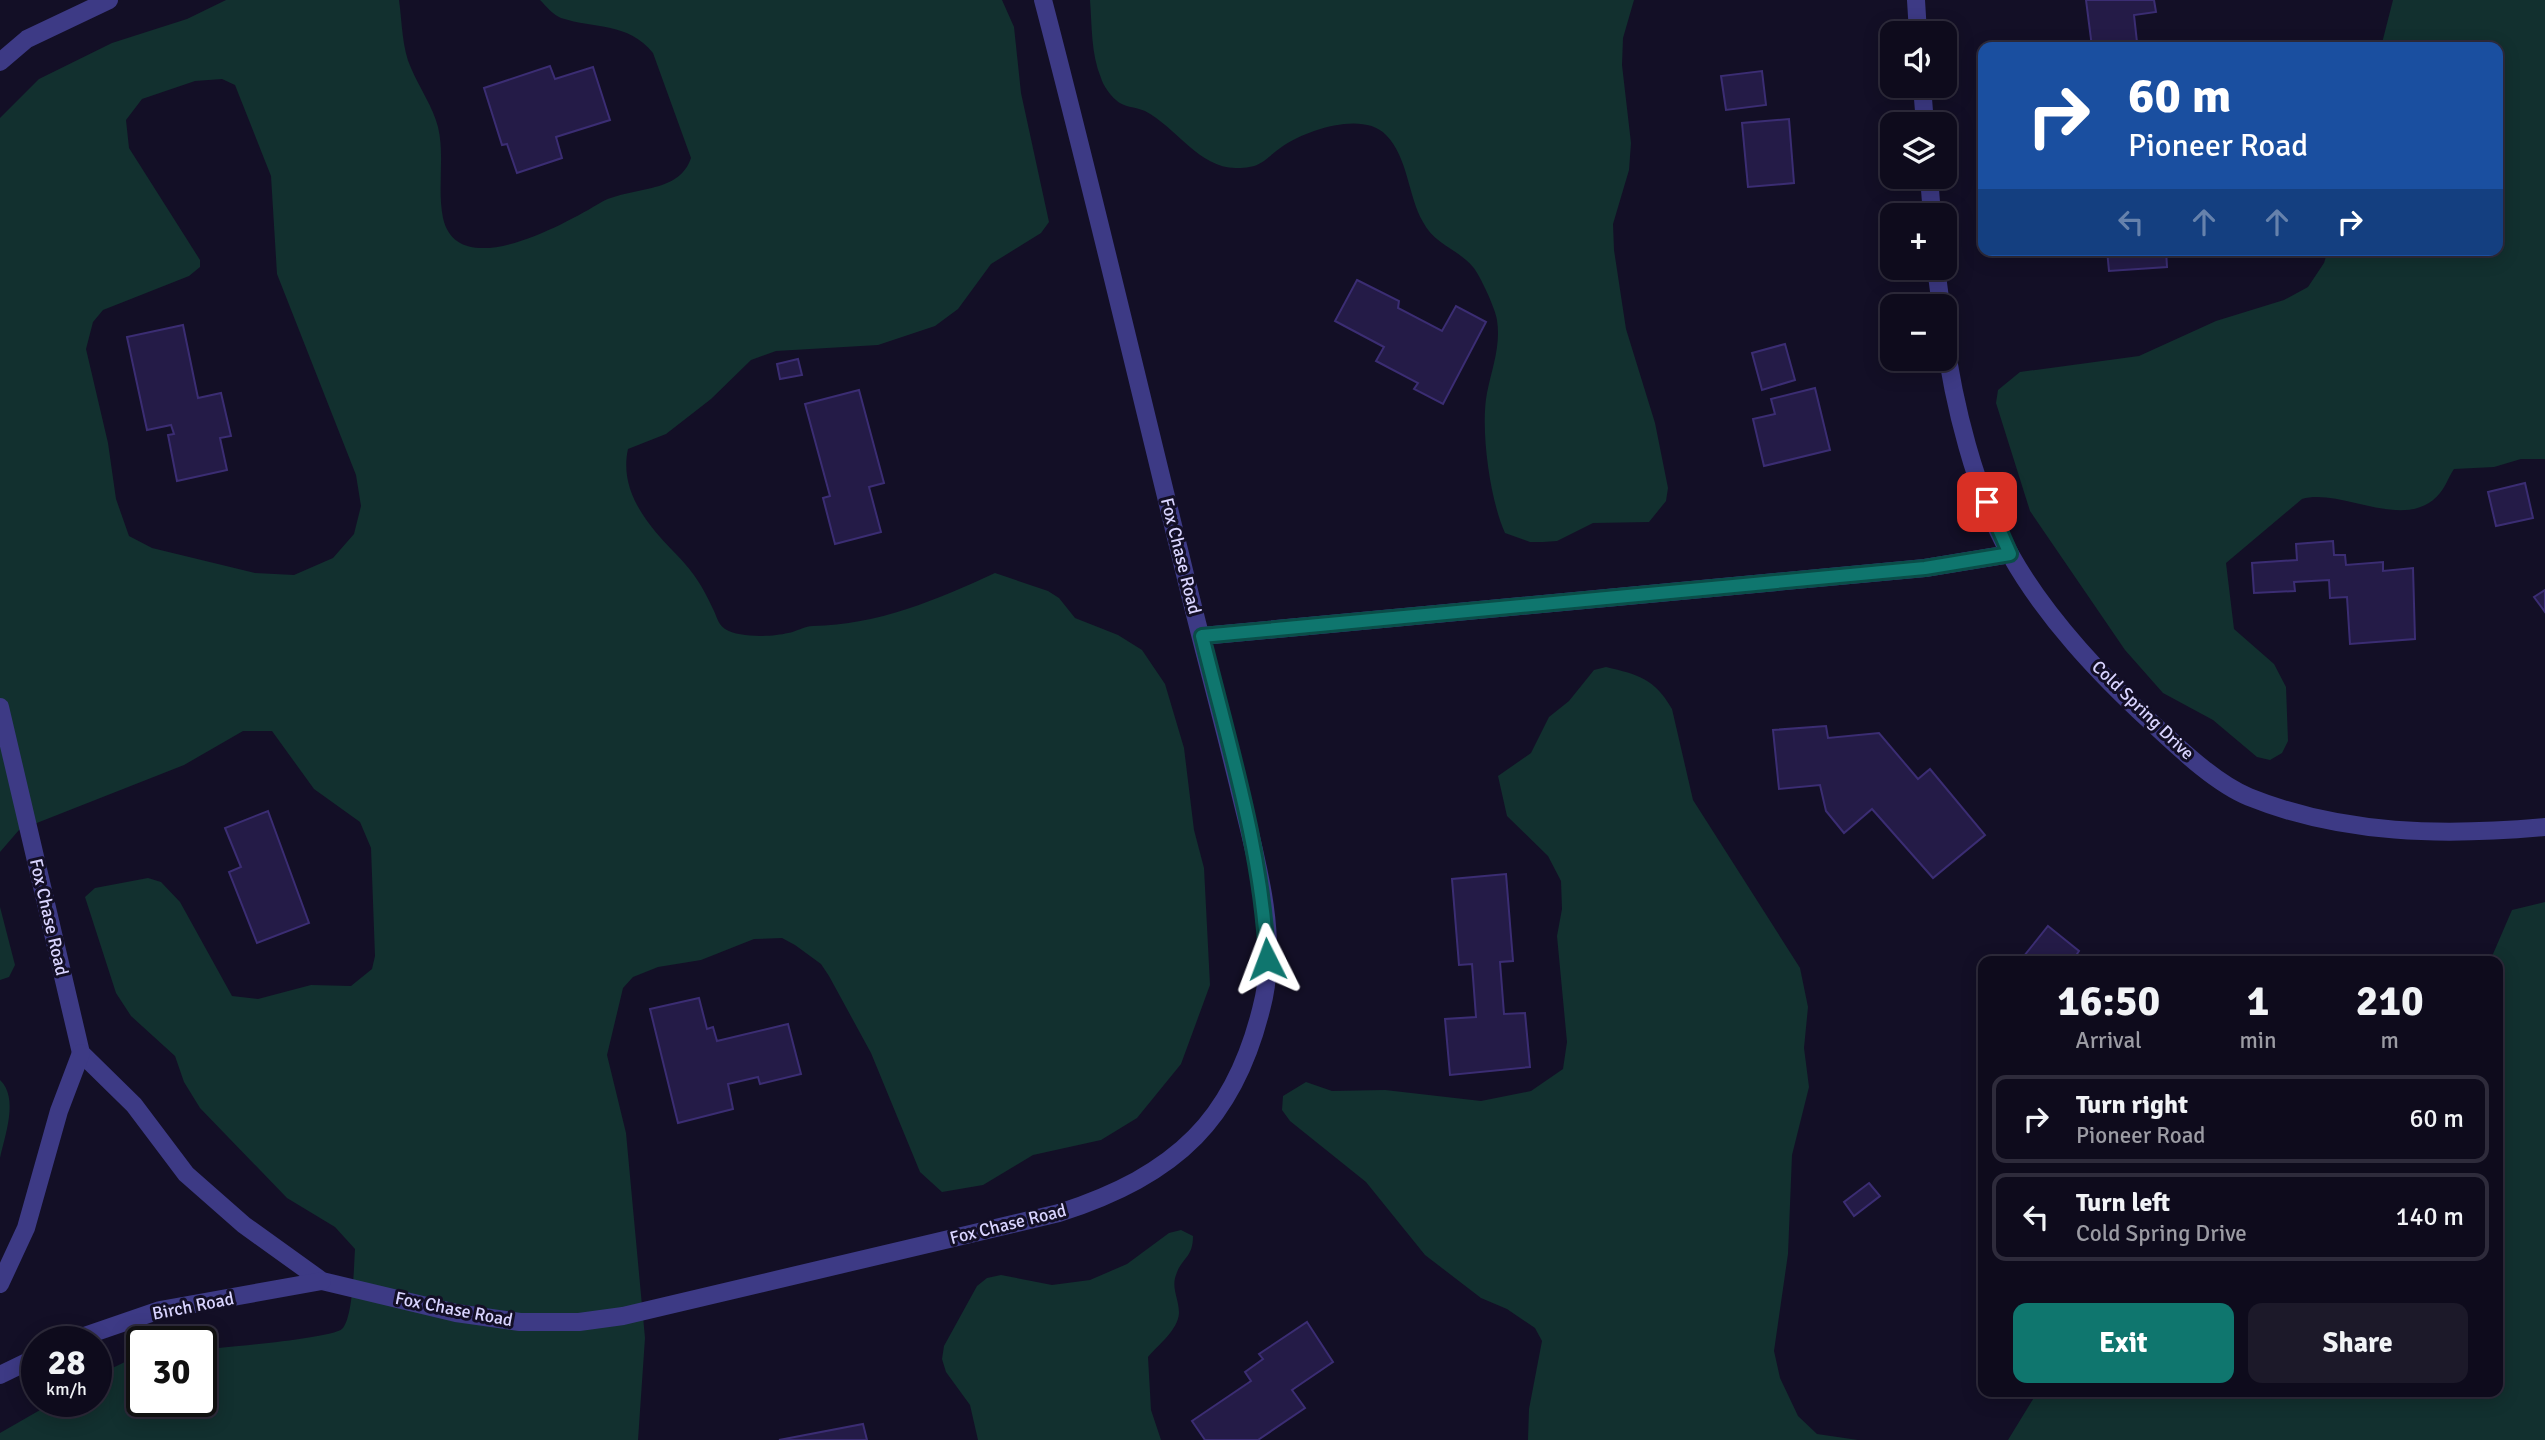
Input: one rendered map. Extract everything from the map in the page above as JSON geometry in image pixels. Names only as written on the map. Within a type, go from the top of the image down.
[{"type":"street","points":[[0,62],[27,39],[109,0]]},
{"type":"street","name":"Fox Chase Road","points":[[0,707],[81,1053],[134,1105],[186,1174],[244,1225],[323,1281],[456,1313],[520,1322],[579,1322],[623,1316],[1059,1213],[1102,1199],[1144,1178],[1200,1133],[1221,1109],[1249,1051],[1265,992],[1267,959],[1260,883],[1202,636],[1043,0]]},
{"type":"street","points":[[1916,0],[1917,21]]},
{"type":"street","name":"Cold Spring Drive","points":[[1952,371],[1964,428],[1987,502],[2010,554],[2053,618],[2114,688],[2185,754],[2246,796],[2318,820],[2389,831],[2504,831],[2545,827]]},
{"type":"street","points":[[1202,636],[1925,568],[2010,554]]},
{"type":"street","points":[[0,1284],[26,1228],[59,1111],[81,1053]]},
{"type":"street","name":"Birch Road","points":[[112,1327],[160,1310],[323,1281]]},
{"type":"street","points":[[0,1375],[21,1365]]},
{"type":"green space","points":[[226,0],[399,0],[408,60],[438,127],[443,218],[453,237],[469,247],[491,248],[540,234],[612,198],[665,184],[685,170],[691,158],[653,53],[643,43],[622,31],[561,18],[540,0],[1002,0],[1014,27],[1021,93],[1049,222],[1041,233],[991,264],[958,309],[935,326],[878,345],[776,351],[751,360],[711,399],[666,434],[628,449],[627,478],[637,505],[645,517],[692,572],[720,623],[731,632],[756,636],[773,635],[810,626],[837,625],[883,616],[951,593],[995,573],[1048,591],[1059,598],[1075,618],[1118,635],[1142,650],[1165,684],[1184,748],[1194,830],[1204,868],[1210,985],[1181,1064],[1137,1118],[1101,1140],[1033,1155],[983,1185],[942,1192],[920,1172],[871,1053],[829,976],[821,964],[795,945],[782,938],[754,939],[701,960],[658,967],[633,977],[623,988],[607,1055],[626,1133],[645,1338],[638,1440],[0,1440],[0,1433],[28,1417],[112,1417],[112,1368],[126,1361],[126,1417],[217,1417],[217,1348],[333,1333],[342,1329],[346,1323],[351,1304],[355,1249],[335,1227],[287,1198],[200,1108],[184,1082],[175,1056],[131,1016],[116,993],[85,897],[95,888],[148,878],[161,882],[180,902],[232,996],[258,999],[311,985],[351,986],[372,969],[375,956],[371,848],[360,822],[314,789],[272,731],[243,731],[184,765],[19,830],[0,852],[0,118],[39,79],[112,43],[187,19]],"holes":[[[222,79],[235,85],[271,176],[277,274],[356,475],[361,506],[354,534],[333,558],[294,575],[255,573],[152,548],[129,536],[116,499],[108,443],[86,349],[93,322],[103,310],[189,276],[200,267],[200,260],[129,148],[126,120],[142,99],[195,81]]]},
{"type":"green space","points":[[1090,0],[1634,0],[1623,38],[1622,65],[1631,143],[1629,170],[1613,224],[1614,250],[1626,329],[1655,423],[1668,488],[1666,501],[1649,522],[1593,523],[1557,541],[1530,542],[1505,533],[1491,484],[1485,425],[1487,393],[1497,348],[1496,315],[1473,267],[1433,236],[1423,222],[1399,154],[1386,135],[1364,124],[1335,126],[1293,140],[1253,166],[1237,168],[1211,162],[1156,118],[1145,111],[1122,104],[1109,93],[1095,59]]},
{"type":"green space","points":[[2393,0],[2545,0],[2545,459],[2521,459],[2494,467],[2454,469],[2440,493],[2426,505],[2410,510],[2392,510],[2318,497],[2302,499],[2226,563],[2234,629],[2274,664],[2286,687],[2288,741],[2282,753],[2270,760],[2257,757],[2213,720],[2163,693],[2125,650],[2030,511],[1996,403],[1998,390],[2020,372],[2139,356],[2216,321],[2284,300],[2308,287],[2326,256],[2503,256],[2503,42],[2382,42]]},
{"type":"green space","points":[[1606,667],[1645,679],[1659,690],[1672,709],[1693,800],[1800,968],[1808,1007],[1804,1048],[1809,1087],[1792,1155],[1788,1254],[1774,1351],[1780,1378],[1798,1416],[1817,1434],[1858,1440],[1528,1440],[1529,1409],[1542,1341],[1535,1328],[1507,1309],[1481,1298],[1425,1255],[1366,1182],[1290,1121],[1282,1110],[1283,1096],[1306,1082],[1332,1091],[1385,1090],[1481,1101],[1531,1091],[1563,1069],[1567,1042],[1557,936],[1562,909],[1561,881],[1548,856],[1507,816],[1498,776],[1531,753],[1549,717],[1569,701],[1594,670]]},
{"type":"green space","points":[[2545,902],[2545,1440],[2008,1440],[2034,1397],[2503,1397],[2503,956],[2492,956],[2512,910]]},
{"type":"green space","points":[[0,907],[15,965],[9,977],[0,980]]},
{"type":"green space","points":[[0,1080],[6,1088],[10,1107],[0,1158]]},
{"type":"green space","points":[[1181,1230],[1193,1236],[1193,1243],[1178,1269],[1175,1280],[1178,1319],[1172,1331],[1148,1357],[1151,1410],[1161,1440],[978,1440],[970,1405],[946,1372],[942,1359],[944,1346],[977,1286],[987,1278],[1001,1275],[1052,1285],[1090,1280],[1127,1264],[1169,1233]]},
{"type":"building","points":[[2086,0],[2154,0],[2156,12],[2134,15],[2137,42],[2091,42]]},
{"type":"building","points":[[550,66],[555,79],[593,67],[610,120],[556,137],[562,158],[517,173],[507,144],[502,145],[484,88]]},
{"type":"building","points":[[1762,71],[1766,105],[1726,110],[1721,76]]},
{"type":"building","points":[[1789,119],[1794,183],[1748,187],[1742,123]]},
{"type":"building","points":[[2108,256],[2166,256],[2167,267],[2109,271]]},
{"type":"building","points":[[1357,280],[1399,301],[1398,308],[1442,331],[1456,306],[1486,322],[1443,404],[1414,389],[1418,383],[1376,361],[1384,347],[1335,321]]},
{"type":"building","points":[[183,325],[198,398],[221,393],[231,436],[220,438],[227,470],[177,481],[168,435],[174,434],[171,425],[147,430],[127,337]]},
{"type":"building","points":[[1785,344],[1795,380],[1762,390],[1752,353]]},
{"type":"building","points":[[798,359],[802,375],[780,379],[777,364]]},
{"type":"building","points":[[1815,388],[1830,450],[1764,466],[1753,419],[1775,414],[1771,399]]},
{"type":"building","points":[[859,390],[884,483],[869,487],[881,532],[835,544],[823,498],[830,496],[805,404]]},
{"type":"building","points":[[2525,483],[2533,518],[2496,526],[2488,492]]},
{"type":"building","points":[[2333,541],[2334,555],[2345,555],[2346,565],[2383,562],[2383,571],[2413,568],[2415,639],[2350,644],[2347,597],[2330,598],[2329,580],[2294,582],[2295,591],[2254,593],[2252,563],[2297,560],[2296,544]]},
{"type":"building","points":[[2545,590],[2545,612],[2534,597]]},
{"type":"building","points":[[1826,726],[1828,738],[1879,733],[1918,779],[1930,769],[1985,835],[1933,878],[1872,809],[1844,833],[1826,811],[1820,785],[1779,789],[1773,730]]},
{"type":"building","points":[[268,811],[309,923],[257,943],[229,872],[241,867],[225,828]]},
{"type":"building","points":[[1506,874],[1513,961],[1500,962],[1504,1014],[1525,1013],[1530,1067],[1450,1075],[1445,1019],[1476,1017],[1472,964],[1459,965],[1452,879]]},
{"type":"building","points":[[2048,926],[2079,951],[2077,954],[2080,956],[2024,956]]},
{"type":"building","points":[[699,998],[707,1029],[713,1027],[717,1041],[788,1024],[801,1074],[760,1084],[758,1077],[728,1084],[733,1109],[678,1123],[650,1009]]},
{"type":"building","points":[[1869,1183],[1880,1196],[1854,1216],[1844,1202]]},
{"type":"building","points":[[1307,1322],[1333,1362],[1292,1390],[1305,1408],[1258,1440],[1205,1440],[1192,1421],[1251,1381],[1245,1372],[1263,1359],[1259,1354]]},
{"type":"building","points":[[863,1424],[867,1440],[779,1440]]},
{"type":"route","points":[[1267,959],[1265,907],[1256,859],[1202,636],[1925,568],[2010,554],[1987,502]]}]
